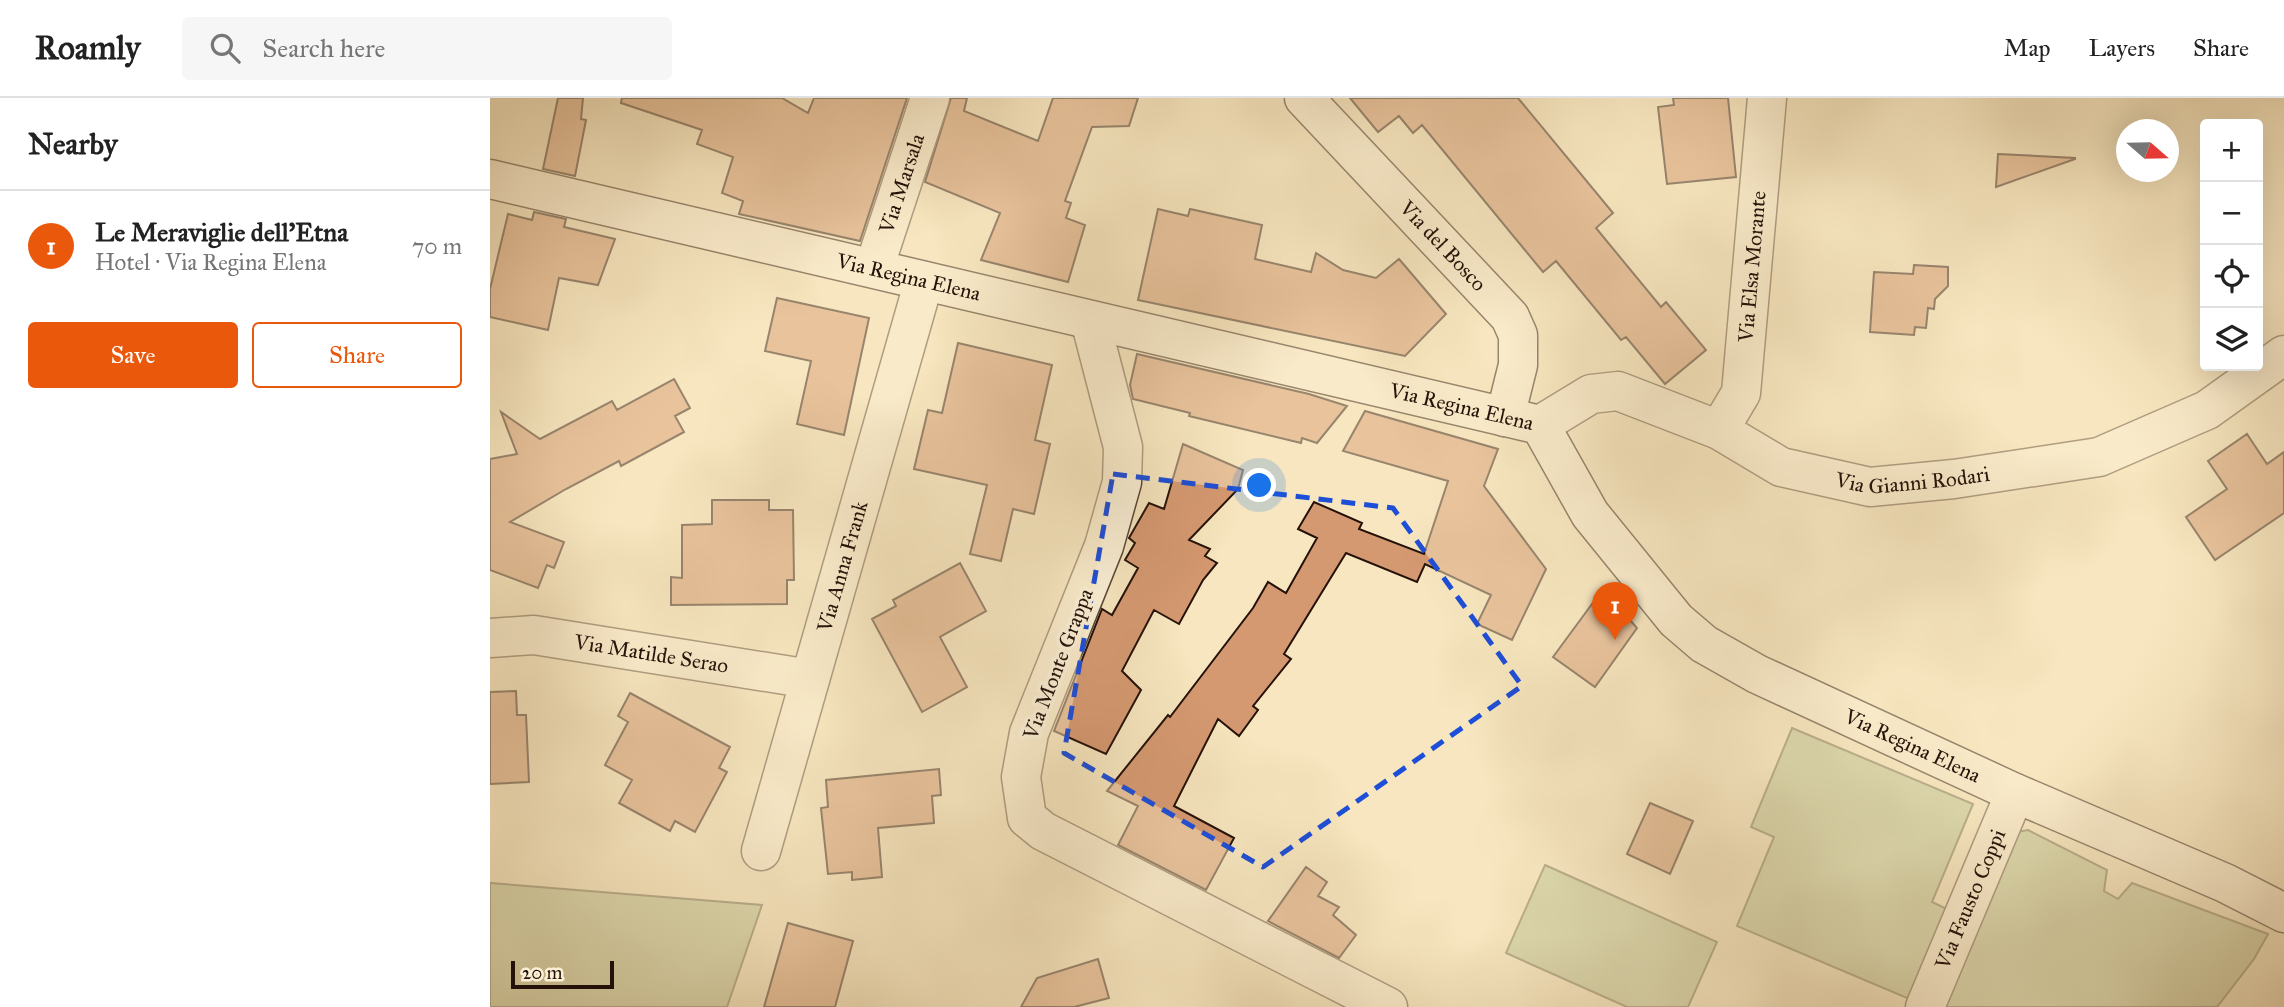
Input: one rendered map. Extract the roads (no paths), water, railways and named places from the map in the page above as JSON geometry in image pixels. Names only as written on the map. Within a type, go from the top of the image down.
[{"type":"street","name":"Via Marsala","points":[[874,268],[930,98]]},
{"type":"street","name":"Via del Bosco","points":[[1304,98],[1510,317],[1518,335],[1523,421]]},
{"type":"street","name":"Via Elsa Morante","points":[[1719,430],[1741,393],[1767,98]]},
{"type":"street","name":"Via Regina Elena","points":[[490,179],[1523,421],[1590,514],[1676,620],[1704,644],[1757,674],[2015,793],[2225,883],[2284,914]]},
{"type":"street","name":"Via Anna Frank","points":[[761,851],[924,281]]},
{"type":"street","name":"Via Monte Grappa","points":[[1090,320],[1123,447],[1122,482],[1104,546],[1029,733],[1021,777],[1027,818],[1043,831],[1388,1007]]},
{"type":"street","name":"Via Gianni Rodari","points":[[1523,421],[1591,394],[1618,391],[1719,430],[1781,467],[1870,487],[1954,479],[2099,457],[2207,410],[2284,355]]},
{"type":"street","name":"Via Matilde Serao","points":[[490,638],[534,635],[810,679]]},
{"type":"street","name":"Via Fausto Coppi","points":[[1925,1007],[2015,793]]},
{"type":"place","name":"Le Meraviglie dell'Etna","points":[[1615,640]]}]
